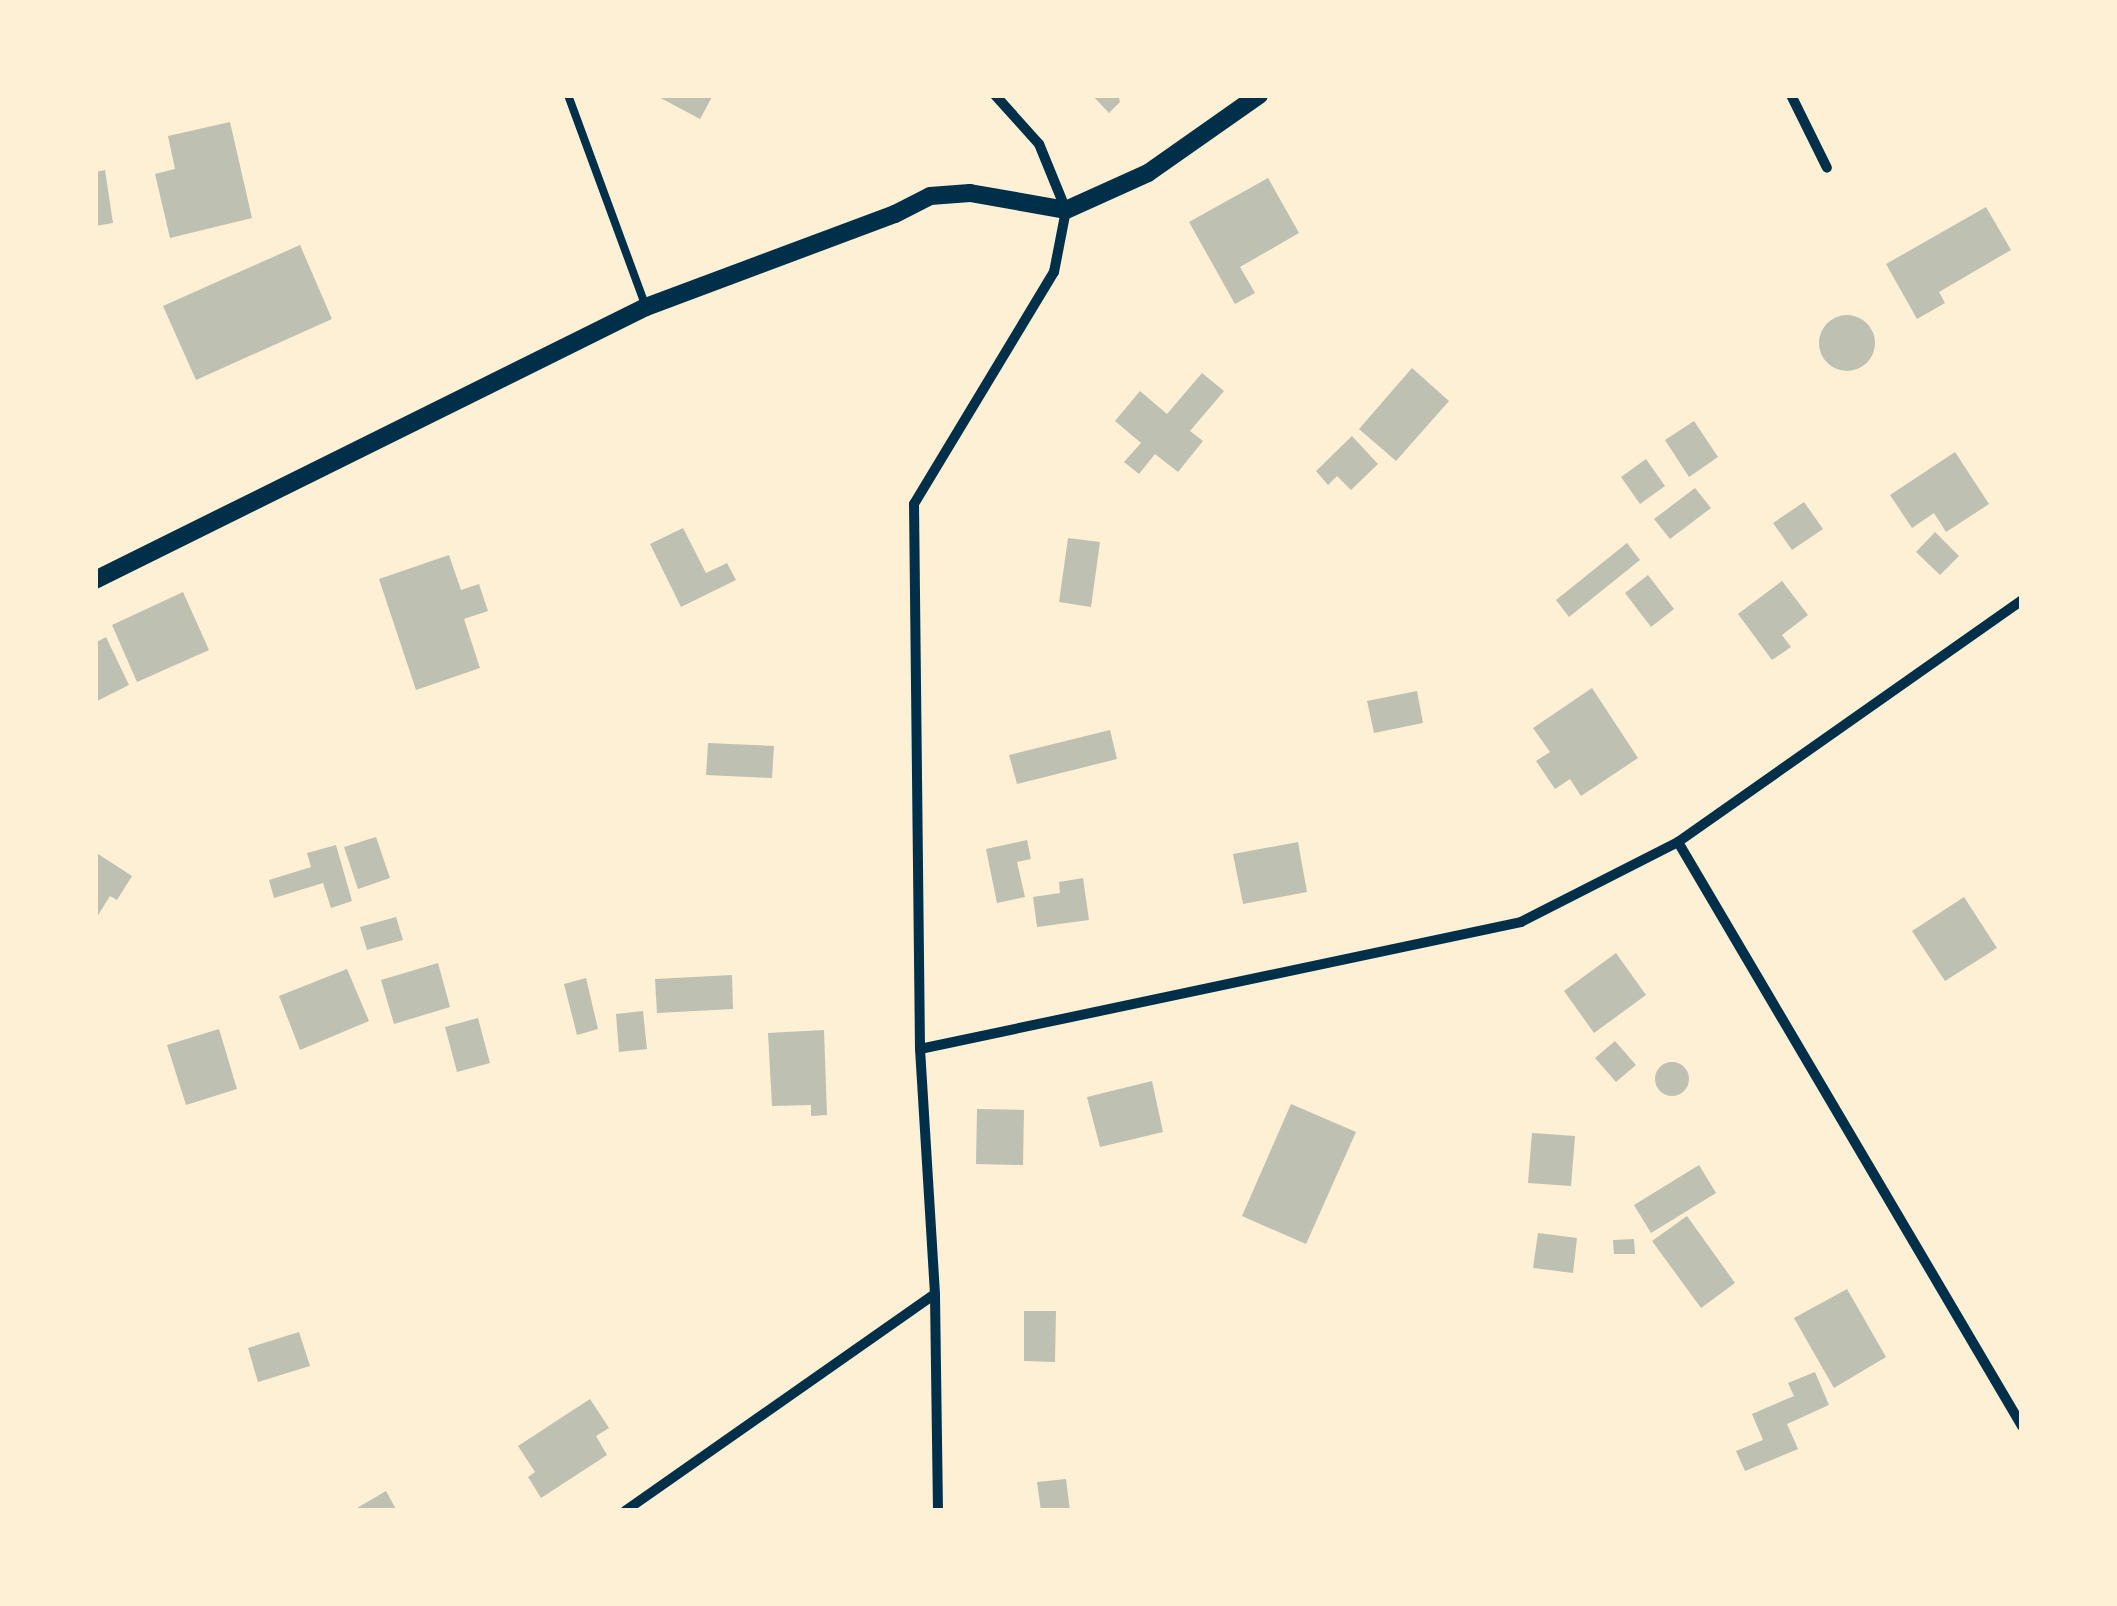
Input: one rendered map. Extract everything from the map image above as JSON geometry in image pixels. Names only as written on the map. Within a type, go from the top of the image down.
[{"type":"street","points":[[938,1511],[936,1294],[920,1049],[914,504],[1054,272],[1066,210],[1039,144],[995,95]]},
{"type":"street","points":[[95,580],[646,307],[895,214],[930,196],[970,193],[1066,210],[1148,173],[1260,95]]},
{"type":"street","points":[[1790,95],[1827,168]]},
{"type":"street","points":[[920,1049],[1522,922],[1678,842],[2022,600]]},
{"type":"street","points":[[1678,842],[2022,1426]]},
{"type":"street","points":[[626,1511],[936,1294]]},
{"type":"lane","points":[[568,95],[646,307]]},
{"type":"building","points":[[655,95],[713,95],[700,119]]},
{"type":"building","points":[[1092,95],[1118,95],[1120,102],[1109,113]]},
{"type":"building","points":[[230,122],[252,218],[170,238],[155,174],[175,169],[168,136]]},
{"type":"building","points":[[105,170],[113,223],[95,226],[95,172]]},
{"type":"building","points":[[1268,178],[1299,233],[1240,267],[1255,293],[1235,304],[1189,222]]},
{"type":"building","points":[[1986,207],[2011,250],[1939,292],[1945,303],[1917,319],[1886,264]]},
{"type":"building","points":[[300,245],[332,319],[196,380],[163,306]]},
{"type":"building","points":[[1847,315],[1867,323],[1875,343],[1867,363],[1847,371],[1827,363],[1819,343],[1827,323]]},
{"type":"building","points":[[1412,368],[1449,401],[1396,461],[1359,429]]},
{"type":"building","points":[[1202,373],[1224,391],[1190,431],[1203,441],[1178,472],[1155,454],[1139,474],[1124,462],[1141,443],[1115,421],[1140,391],[1167,414]]},
{"type":"building","points":[[1694,421],[1718,457],[1689,477],[1665,440]]},
{"type":"building","points":[[1352,436],[1378,464],[1351,490],[1337,476],[1328,485],[1316,471]]},
{"type":"building","points":[[1955,452],[1989,504],[1946,532],[1934,513],[1912,528],[1890,495]]},
{"type":"building","points":[[1646,459],[1665,486],[1640,504],[1621,477]]},
{"type":"building","points":[[1695,488],[1711,508],[1670,539],[1654,519]]},
{"type":"building","points":[[1804,502],[1823,529],[1792,550],[1773,523]]},
{"type":"building","points":[[683,528],[706,573],[727,563],[736,580],[681,607],[650,544]]},
{"type":"building","points":[[1935,532],[1959,556],[1940,575],[1916,552]]},
{"type":"building","points":[[1068,538],[1100,542],[1091,607],[1059,602]]},
{"type":"building","points":[[1627,543],[1640,560],[1569,617],[1556,600]]},
{"type":"building","points":[[449,555],[461,590],[479,584],[488,611],[464,619],[480,668],[416,690],[379,579]]},
{"type":"building","points":[[1648,575],[1674,609],[1651,627],[1625,593]]},
{"type":"building","points":[[1782,581],[1808,615],[1782,635],[1791,647],[1772,660],[1738,614]]},
{"type":"building","points":[[183,592],[209,650],[137,682],[112,625]]},
{"type":"building","points":[[106,637],[129,685],[97,701],[95,643]]},
{"type":"building","points":[[1592,688],[1638,758],[1581,796],[1570,779],[1555,789],[1536,761],[1550,752],[1533,728]]},
{"type":"building","points":[[1417,691],[1423,723],[1374,733],[1367,701]]},
{"type":"building","points":[[1110,730],[1117,759],[1017,784],[1009,755]]},
{"type":"building","points":[[708,743],[774,746],[772,778],[706,775]]},
{"type":"building","points":[[376,837],[390,878],[358,889],[344,847]]},
{"type":"building","points":[[1027,840],[1031,859],[1017,862],[1025,897],[997,903],[986,849]]},
{"type":"building","points":[[1298,842],[1307,892],[1243,904],[1233,854]]},
{"type":"building","points":[[336,845],[352,901],[331,908],[323,883],[274,898],[269,880],[311,867],[307,853]]},
{"type":"building","points":[[95,852],[132,876],[117,900],[110,896],[95,920]]},
{"type":"building","points":[[1083,878],[1089,920],[1037,927],[1033,897],[1060,893],[1059,882]]},
{"type":"building","points":[[1964,897],[1997,948],[1945,981],[1912,931]]},
{"type":"building","points":[[396,917],[403,940],[367,950],[360,927]]},
{"type":"building","points":[[1616,953],[1646,995],[1594,1033],[1564,991]]},
{"type":"building","points":[[438,963],[450,1007],[394,1024],[381,980]]},
{"type":"building","points":[[347,969],[369,1021],[300,1050],[279,996]]},
{"type":"building","points":[[732,975],[733,1009],[657,1013],[655,979]]},
{"type":"building","points":[[586,978],[598,1029],[577,1035],[564,984]]},
{"type":"building","points":[[643,1011],[647,1049],[619,1052],[616,1014]]},
{"type":"building","points":[[478,1018],[490,1063],[457,1072],[445,1027]]},
{"type":"building","points":[[219,1029],[237,1089],[186,1105],[167,1045]]},
{"type":"building","points":[[824,1030],[827,1115],[811,1116],[811,1105],[772,1106],[768,1033]]},
{"type":"building","points":[[1615,1041],[1636,1065],[1616,1082],[1595,1058]]},
{"type":"building","points":[[1672,1062],[1684,1067],[1689,1079],[1684,1091],[1672,1096],[1660,1091],[1655,1079],[1660,1067]]},
{"type":"building","points":[[1152,1081],[1163,1132],[1100,1147],[1087,1097]]},
{"type":"building","points":[[1291,1104],[1356,1132],[1306,1244],[1242,1216]]},
{"type":"building","points":[[977,1109],[1024,1110],[1023,1165],[976,1164]]},
{"type":"building","points":[[1532,1133],[1575,1136],[1571,1186],[1528,1183]]},
{"type":"building","points":[[1699,1165],[1716,1193],[1651,1233],[1634,1205]]},
{"type":"building","points":[[1687,1216],[1735,1283],[1701,1308],[1652,1241]]},
{"type":"building","points":[[1538,1233],[1577,1238],[1573,1273],[1533,1268]]},
{"type":"building","points":[[1634,1239],[1635,1254],[1614,1254],[1613,1240]]},
{"type":"building","points":[[1847,1289],[1886,1357],[1834,1388],[1794,1318]]},
{"type":"building","points":[[1024,1311],[1056,1311],[1055,1362],[1024,1361]]},
{"type":"building","points":[[299,1332],[310,1366],[258,1382],[248,1348]]},
{"type":"building","points":[[1815,1372],[1829,1405],[1787,1424],[1798,1449],[1745,1471],[1736,1451],[1763,1440],[1752,1414],[1794,1396],[1788,1383]]},
{"type":"building","points":[[590,1399],[609,1428],[596,1436],[607,1455],[541,1498],[528,1477],[535,1472],[518,1446]]},
{"type":"building","points":[[1066,1479],[1070,1511],[1041,1511],[1037,1482]]},
{"type":"building","points":[[386,1491],[397,1511],[352,1511]]}]
